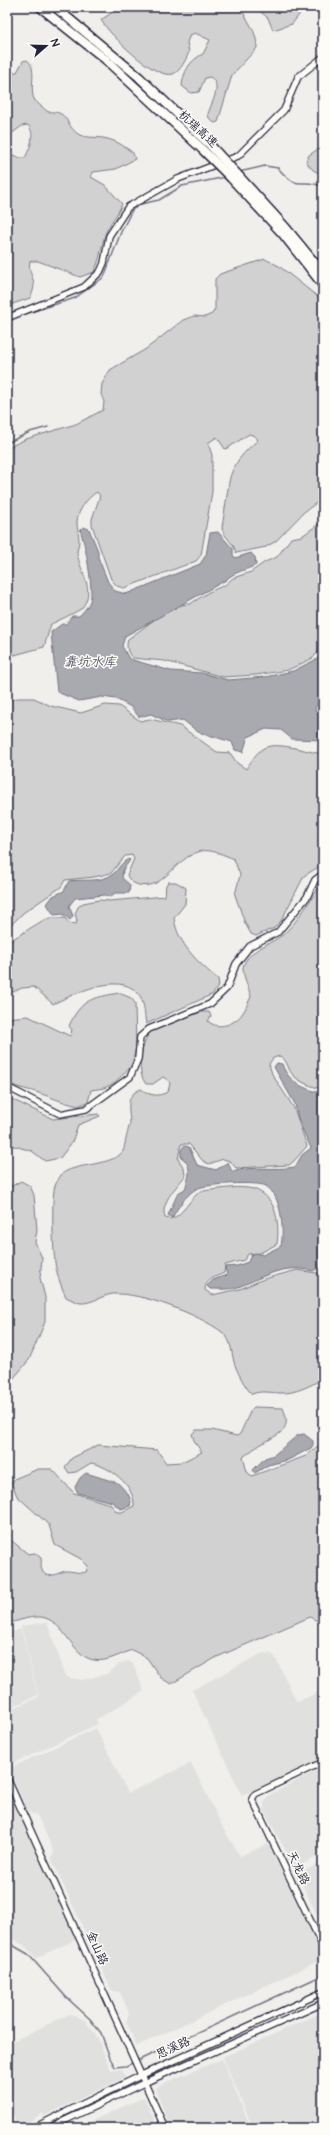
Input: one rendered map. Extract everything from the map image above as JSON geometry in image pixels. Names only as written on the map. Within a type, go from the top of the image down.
[{"type":"highway","name":"杭瑞高速","points":[[40,7],[105,59],[206,146]]},
{"type":"highway","name":"杭瑞高速","points":[[55,7],[139,77],[286,228],[323,273]]},
{"type":"highway","name":"杭瑞高速","points":[[234,176],[283,234],[323,285]]},
{"type":"street","points":[[7,318],[84,287],[100,272],[104,263],[109,236],[128,207],[178,179],[238,156],[284,110],[298,77],[323,57]]},
{"type":"street","points":[[7,1089],[11,1089],[39,1105],[60,1114],[86,1109],[130,1078],[138,1059],[139,1040],[142,1034],[149,1029],[210,1004],[227,988],[236,964],[250,946],[278,932],[306,897],[315,880],[323,874]]},
{"type":"street","name":"天龙路","points":[[323,1762],[255,1794],[252,1799],[323,1947]]},
{"type":"street","name":"金山路","points":[[7,1778],[146,2082],[165,2128]]},
{"type":"street","name":"思溪路","points":[[34,2128],[142,2075],[323,1992]]},
{"type":"street","name":"思溪路","points":[[49,2128],[146,2082],[323,2003]]},
{"type":"shaded area","points":[[120,7],[240,7],[254,32],[257,48],[232,75],[218,122],[214,123],[209,118],[208,114],[216,89],[214,80],[210,77],[205,78],[199,92],[191,93],[182,86],[188,67],[194,60],[203,54],[210,40],[195,33],[190,35],[187,42],[189,52],[183,64],[173,74],[165,74],[155,70],[133,54],[113,35],[101,20]]},
{"type":"shaded area","points":[[255,7],[305,7],[292,24],[273,30],[268,18]]},
{"type":"shaded area","points":[[27,60],[30,63],[33,73],[32,89],[34,99],[39,104],[48,112],[60,113],[78,134],[107,139],[122,145],[133,153],[135,159],[116,169],[93,172],[91,177],[105,185],[122,204],[106,231],[94,272],[80,277],[38,261],[30,261],[30,271],[34,286],[30,298],[7,306],[7,161],[14,155],[20,158],[25,158],[30,146],[32,133],[28,125],[22,126],[7,137],[7,74],[17,72],[23,61]]},
{"type":"shaded area","points":[[323,146],[323,175],[313,170],[306,162],[309,155]]},
{"type":"shaded area","points":[[265,259],[279,266],[323,301],[323,498],[304,512],[276,541],[266,547],[236,553],[222,528],[229,482],[236,464],[244,453],[258,440],[255,436],[249,434],[225,449],[217,437],[208,443],[212,455],[212,492],[201,555],[196,561],[124,588],[117,586],[111,579],[92,525],[92,519],[100,496],[97,492],[90,497],[77,518],[79,541],[77,553],[88,588],[86,602],[81,609],[51,624],[44,647],[7,657],[7,448],[26,439],[76,424],[103,410],[104,402],[101,394],[102,384],[110,370],[146,349],[183,320],[194,316],[205,317],[212,314],[215,309],[215,279],[220,274]]},
{"type":"shaded area","points":[[323,521],[323,646],[313,658],[288,670],[256,675],[223,677],[165,661],[132,658],[127,649],[128,639],[173,606],[190,604],[209,592],[225,585],[233,578],[251,572],[265,562],[277,557],[291,538],[302,536]]},
{"type":"shaded area","points":[[18,698],[34,698],[51,706],[81,713],[105,705],[119,706],[140,721],[150,719],[180,726],[217,752],[230,753],[237,763],[246,769],[257,753],[268,747],[292,747],[323,754],[323,864],[304,876],[281,921],[274,928],[256,936],[251,934],[245,923],[235,895],[240,875],[234,859],[209,851],[194,853],[182,861],[161,880],[152,885],[143,886],[135,884],[129,879],[127,875],[134,859],[132,855],[125,856],[111,873],[94,877],[65,880],[61,887],[23,913],[7,929],[7,701]]},
{"type":"shaded area","points":[[323,881],[323,1089],[306,1084],[295,1077],[290,1071],[285,1060],[280,1056],[273,1058],[269,1064],[272,1074],[294,1108],[307,1146],[289,1165],[236,1168],[230,1161],[223,1159],[209,1164],[203,1161],[189,1144],[181,1144],[178,1159],[184,1168],[185,1176],[173,1190],[167,1201],[164,1212],[165,1218],[170,1219],[180,1214],[201,1191],[237,1187],[257,1191],[265,1195],[270,1201],[277,1217],[277,1244],[260,1253],[248,1254],[244,1260],[225,1265],[224,1273],[209,1281],[205,1286],[205,1290],[212,1295],[240,1289],[264,1279],[297,1270],[323,1274],[323,1378],[297,1391],[286,1393],[263,1392],[252,1394],[237,1370],[228,1339],[222,1332],[212,1325],[170,1306],[125,1294],[113,1294],[84,1303],[78,1303],[66,1297],[59,1279],[55,1262],[53,1227],[54,1192],[55,1185],[59,1178],[67,1171],[104,1162],[120,1155],[124,1149],[130,1122],[129,1102],[132,1095],[141,1089],[148,1093],[157,1095],[168,1092],[170,1083],[168,1080],[163,1077],[153,1084],[146,1084],[141,1072],[140,1065],[142,1052],[149,1032],[201,1012],[209,1012],[211,1016],[208,1021],[217,1026],[226,1025],[239,1018],[245,1010],[251,997],[243,970],[246,961],[255,951],[285,933],[300,915]]},
{"type":"shaded area","points":[[168,882],[176,882],[186,888],[185,904],[174,918],[176,927],[179,936],[190,952],[218,979],[219,985],[213,994],[146,1024],[142,999],[137,992],[129,986],[107,984],[72,995],[53,1004],[34,987],[22,988],[8,994],[7,996],[7,947],[13,939],[42,921],[50,918],[65,918],[69,923],[76,924],[77,920],[75,914],[78,907],[83,903],[99,900],[110,901],[165,896],[166,885]]},
{"type":"shaded area","points":[[119,993],[131,998],[135,1003],[136,1047],[132,1066],[114,1083],[104,1088],[91,1090],[88,1102],[78,1106],[17,1087],[7,1082],[7,1018],[28,1016],[70,1036],[72,1030],[69,1026],[73,1017],[83,1005],[88,1001],[101,996]]},
{"type":"shaded area","points":[[7,1097],[53,1119],[98,1114],[100,1116],[78,1125],[72,1142],[60,1158],[45,1161],[32,1151],[7,1144]]},
{"type":"shaded area","points":[[21,1181],[30,1186],[34,1195],[37,1230],[35,1242],[42,1258],[40,1278],[45,1297],[45,1322],[29,1360],[7,1386],[7,1236],[9,1233],[7,1228],[7,1185],[12,1186]]},
{"type":"shaded area","points":[[254,1407],[283,1408],[286,1421],[283,1430],[280,1433],[259,1445],[243,1457],[247,1472],[252,1476],[306,1456],[319,1445],[323,1437],[323,1624],[310,1617],[217,1657],[171,1684],[161,1678],[147,1658],[132,1650],[99,1661],[86,1657],[79,1652],[54,1622],[46,1618],[33,1617],[7,1623],[7,1537],[28,1554],[35,1553],[41,1558],[41,1569],[47,1575],[50,1576],[64,1571],[84,1573],[86,1572],[88,1566],[81,1559],[55,1545],[49,1525],[17,1496],[12,1484],[14,1479],[38,1469],[52,1469],[74,1493],[110,1504],[117,1512],[122,1512],[134,1506],[133,1498],[126,1484],[113,1472],[91,1463],[76,1472],[69,1473],[65,1467],[72,1458],[98,1445],[157,1450],[166,1463],[182,1462],[202,1452],[195,1443],[192,1434],[196,1430],[212,1430],[237,1436],[240,1434],[251,1410]]},
{"type":"shaded area","points":[[47,1622],[66,1677],[82,1680],[107,1674],[121,1663],[128,1661],[133,1664],[144,1691],[96,1720],[98,1724],[7,1766],[7,1711],[39,1697],[21,1626]]},
{"type":"shaded area","points":[[21,1629],[38,1695],[7,1709],[7,1633]]},
{"type":"shaded area","points":[[263,1653],[274,1655],[297,1702],[323,1690],[323,1757],[242,1796],[192,1690]]},
{"type":"shaded area","points":[[96,1728],[128,1793],[191,1763],[224,1830],[240,1856],[268,1844],[323,1955],[323,1959],[137,2046],[126,2022],[129,2013],[120,1992],[112,1991],[51,1858],[54,1852],[37,1815],[28,1812],[8,1769]]},
{"type":"shaded area","points":[[323,1767],[323,1854],[295,1868],[264,1811],[264,1803],[269,1795]]},
{"type":"shaded area","points":[[7,1790],[77,1939],[36,1958],[24,1945],[7,1936]]},
{"type":"shaded area","points":[[323,1862],[323,1928],[297,1874]]},
{"type":"shaded area","points":[[323,2012],[323,2121],[307,2128],[253,2128],[223,2057]]},
{"type":"shaded area","points":[[69,2014],[85,2020],[98,2038],[111,2071],[122,2069],[126,2077],[44,2116],[43,2113],[19,2128],[7,2102],[7,2044]]},
{"type":"shaded area","points":[[222,2059],[251,2128],[170,2128],[156,2089],[159,2085]]},
{"type":"shaded area","points":[[144,2097],[158,2128],[76,2128]]},
{"type":"water","name":"靠坑水库","points":[[83,527],[89,529],[108,582],[115,591],[126,594],[200,564],[206,555],[210,533],[218,532],[233,549],[233,555],[235,558],[251,553],[255,557],[256,565],[232,575],[226,580],[125,636],[122,646],[129,659],[171,671],[202,673],[228,680],[265,677],[293,671],[317,659],[323,652],[323,689],[315,709],[323,725],[323,740],[292,739],[281,730],[266,729],[248,737],[243,752],[235,750],[232,742],[198,732],[183,720],[168,722],[151,714],[139,717],[131,707],[116,699],[102,697],[79,701],[57,692],[51,632],[62,624],[66,624],[72,616],[79,616],[88,605],[91,596],[88,566],[80,530]]},
{"type":"water","points":[[129,859],[130,860],[123,870],[122,878],[130,885],[129,893],[115,893],[110,897],[105,895],[75,898],[69,906],[73,916],[70,920],[63,914],[54,915],[47,904],[53,896],[64,891],[69,881],[103,879],[113,874],[124,862]]},
{"type":"water","points":[[277,1063],[282,1064],[288,1076],[298,1084],[310,1090],[323,1093],[323,1265],[313,1271],[292,1269],[274,1272],[235,1288],[210,1289],[207,1286],[213,1280],[227,1275],[225,1267],[237,1266],[248,1262],[251,1255],[255,1253],[263,1255],[281,1246],[281,1214],[276,1197],[266,1186],[261,1184],[231,1184],[201,1187],[196,1189],[182,1202],[172,1218],[168,1215],[178,1193],[185,1189],[189,1176],[189,1168],[185,1160],[181,1157],[181,1150],[184,1146],[189,1147],[197,1165],[216,1170],[228,1162],[232,1172],[255,1168],[295,1167],[302,1155],[311,1148],[299,1122],[295,1104],[274,1067]]},
{"type":"water","points":[[304,1434],[313,1441],[311,1448],[288,1460],[268,1465],[255,1473],[253,1470],[265,1458],[274,1455],[298,1435]]},
{"type":"water","points":[[86,1473],[118,1483],[128,1494],[131,1501],[130,1506],[121,1509],[112,1502],[78,1493],[75,1487],[80,1478]]},
{"type":"waterway","points":[[239,172],[265,166],[278,168],[285,176],[296,183],[310,183],[323,187]]},
{"type":"waterway","points":[[22,315],[75,298],[104,277],[121,232],[132,210],[141,204],[159,200],[182,186],[226,177]]},
{"type":"waterway","points":[[7,324],[14,318]]},
{"type":"waterway","points":[[7,443],[30,432],[48,427]]},
{"type":"waterway","points":[[7,1942],[28,1954],[66,1997],[90,2019],[101,2033],[115,2067],[126,2066],[323,1975]]}]
